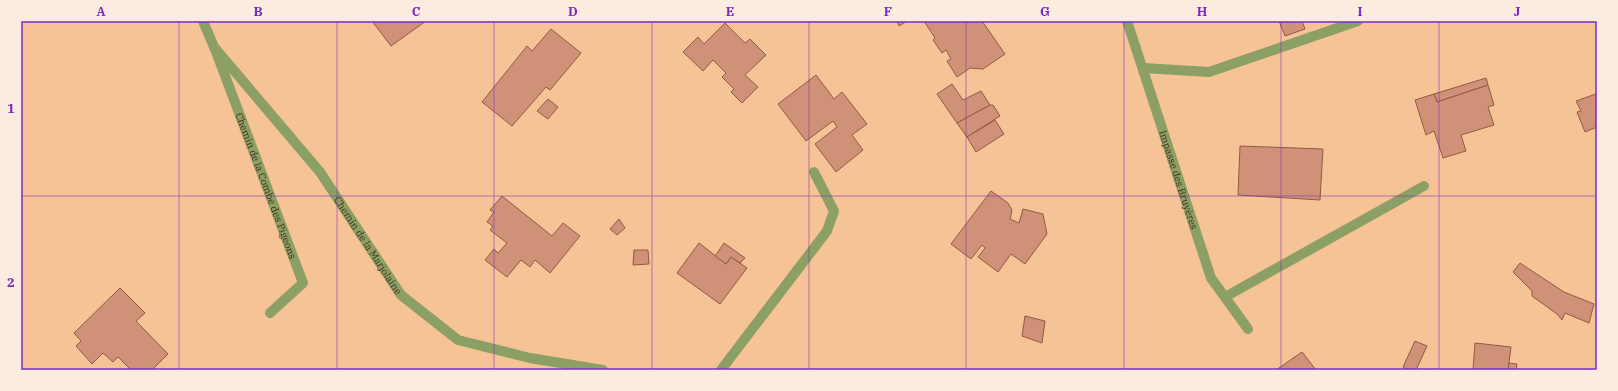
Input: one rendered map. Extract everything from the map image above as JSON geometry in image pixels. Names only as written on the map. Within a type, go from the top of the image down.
[{"type":"street","name":"Chemin de la Marjolaine","points":[[203,21],[214,47],[320,172],[402,295],[458,340],[530,358],[603,370]]},
{"type":"street","name":"Impasse des Bruyères","points":[[1127,21],[1211,278],[1248,328]]},
{"type":"street","points":[[1143,68],[1209,72],[1358,21]]},
{"type":"street","name":"Chemin de la Combe des Pigeons","points":[[214,47],[302,283],[270,313]]},
{"type":"street","points":[[721,370],[827,231],[834,211],[814,172]]},
{"type":"street","points":[[1225,297],[1424,186]]},
{"type":"building","points":[[372,21],[426,21],[391,46]]},
{"type":"building","points":[[897,21],[907,21],[899,26]]},
{"type":"building","points":[[924,21],[982,21],[1005,54],[983,69],[970,68],[957,77],[947,61],[951,59],[946,50],[942,53],[933,40],[935,38]]},
{"type":"building","points":[[1279,21],[1302,21],[1305,29],[1285,36]]},
{"type":"building","points":[[725,23],[745,43],[750,39],[766,55],[745,75],[758,87],[742,103],[731,92],[734,89],[722,77],[726,73],[713,60],[703,71],[683,52],[698,37],[704,44]]},
{"type":"building","points":[[551,29],[581,53],[550,90],[546,87],[512,126],[482,102],[527,46],[532,51]]},
{"type":"building","points":[[816,75],[834,99],[842,92],[867,124],[852,135],[863,150],[836,172],[815,144],[837,127],[833,121],[806,141],[778,104]]},
{"type":"building","points":[[1486,78],[1488,85],[1437,102],[1434,94]]},
{"type":"building","points":[[952,84],[963,100],[981,91],[990,105],[957,123],[937,94]]},
{"type":"building","points":[[1488,85],[1494,105],[1488,107],[1494,125],[1461,135],[1466,151],[1443,158],[1434,131],[1426,135],[1415,100],[1434,94],[1437,102]]},
{"type":"building","points":[[1596,94],[1597,127],[1585,132],[1577,112],[1581,111],[1576,101]]},
{"type":"building","points":[[548,99],[558,107],[548,119],[537,111]]},
{"type":"building","points":[[990,105],[993,105],[1000,116],[967,137],[957,123]]},
{"type":"building","points":[[995,120],[1004,134],[976,152],[967,137]]},
{"type":"building","points":[[1240,146],[1323,149],[1320,200],[1238,195]]},
{"type":"building","points":[[991,191],[1008,203],[1012,210],[1010,219],[1019,223],[1023,209],[1043,214],[1047,234],[1025,264],[1011,254],[998,272],[978,257],[985,248],[982,245],[971,259],[951,244]]},
{"type":"building","points":[[502,196],[552,236],[563,223],[580,236],[550,273],[535,260],[530,267],[521,260],[507,277],[485,260],[494,249],[498,253],[507,243],[490,230],[493,226],[487,222],[494,212],[490,210]]},
{"type":"building","points":[[619,219],[625,228],[617,235],[610,229]]},
{"type":"building","points":[[699,243],[726,264],[731,257],[747,268],[720,304],[677,273]]},
{"type":"building","points":[[724,243],[745,258],[740,263],[731,257],[726,264],[715,256]]},
{"type":"building","points":[[634,250],[648,250],[649,264],[633,265]]},
{"type":"building","points":[[1520,263],[1564,292],[1594,304],[1589,323],[1565,313],[1562,320],[1557,314],[1532,296],[1532,291],[1513,272]]},
{"type":"building","points":[[120,288],[145,313],[136,321],[168,354],[152,370],[131,370],[118,357],[113,362],[103,353],[92,364],[76,346],[81,341],[74,333]]},
{"type":"building","points":[[1025,316],[1045,321],[1042,343],[1022,336]]},
{"type":"building","points":[[1415,341],[1427,346],[1416,370],[1409,370],[1403,367]]},
{"type":"building","points":[[1475,343],[1511,347],[1508,370],[1473,370]]},
{"type":"building","points":[[1302,352],[1316,370],[1276,370]]},
{"type":"building","points":[[1509,363],[1517,364],[1516,370],[1508,370]]}]
